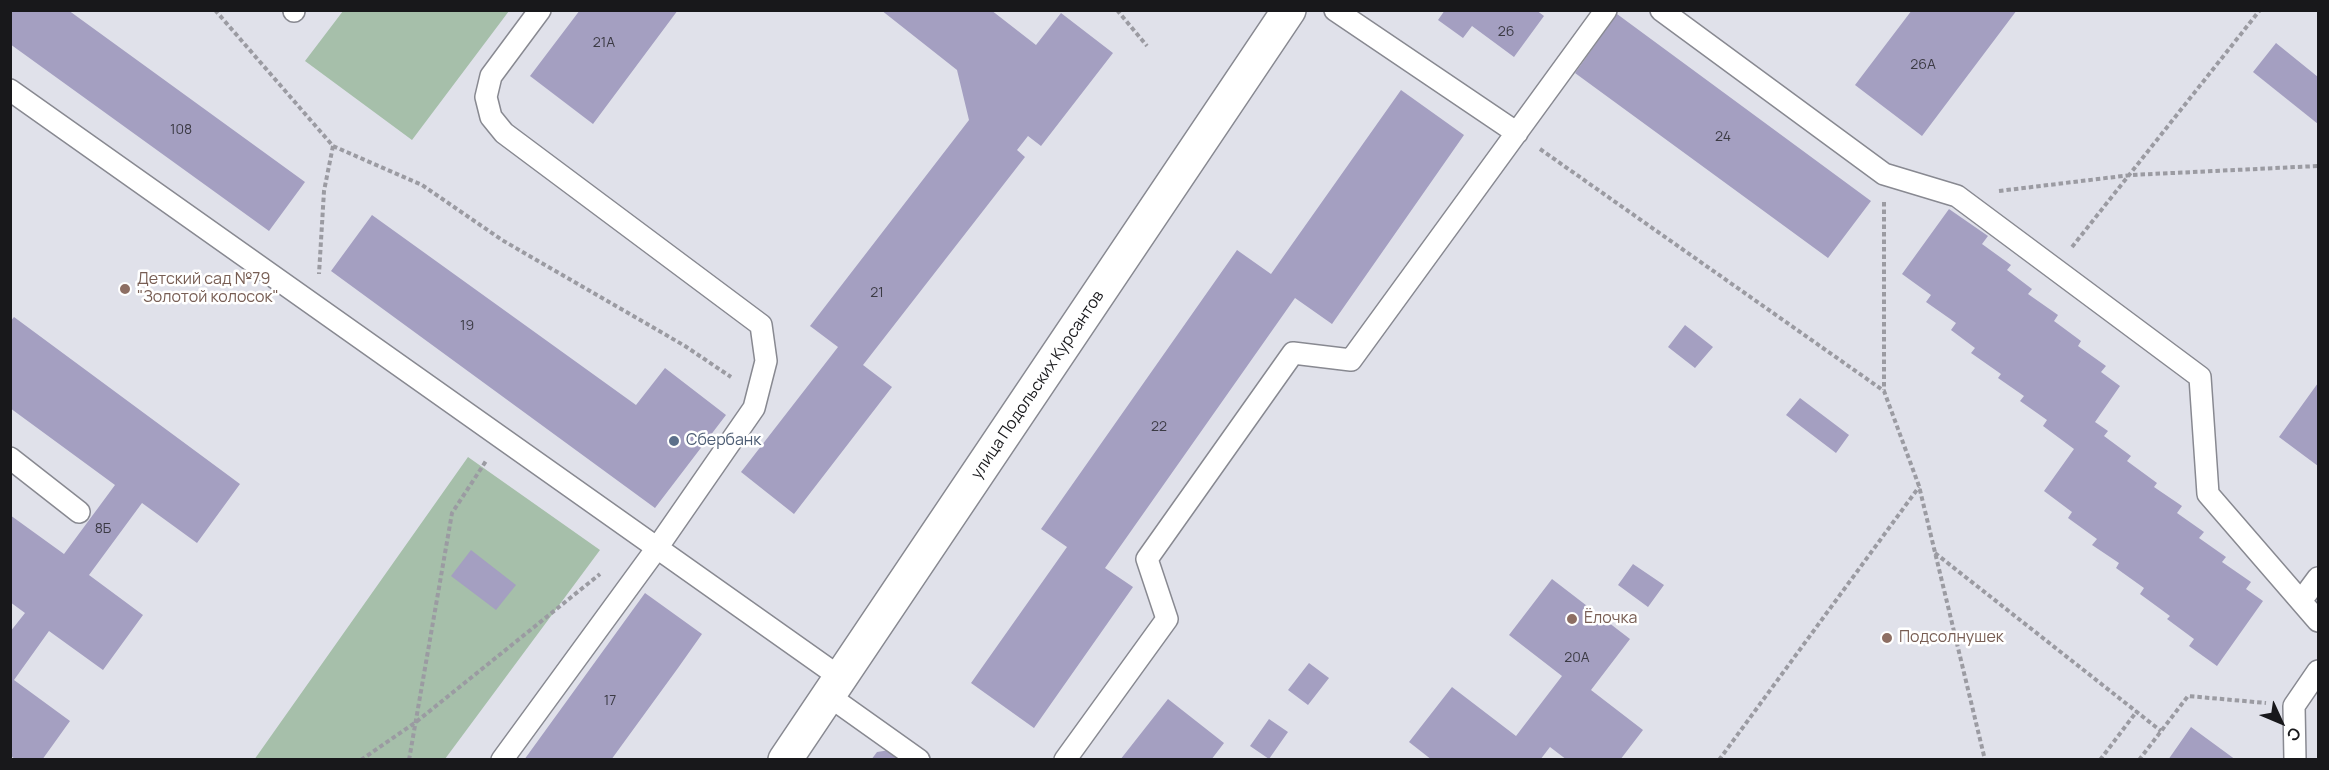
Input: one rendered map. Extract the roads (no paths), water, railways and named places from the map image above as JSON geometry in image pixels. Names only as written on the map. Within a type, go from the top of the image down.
[{"type":"street","name":"улица Подольских Курсантов","points":[[785,759],[1290,10]]},
{"type":"lane","points":[[502,759],[657,548],[754,408],[766,361],[761,325],[504,133],[491,117],[486,97],[491,76],[540,10]]},
{"type":"lane","points":[[1335,10],[1517,133]]},
{"type":"lane","points":[[1065,759],[1167,619],[1147,559],[1293,353],[1351,360],[1606,10]]},
{"type":"lane","points":[[1661,10],[1884,174],[1957,196],[2200,377],[2208,494],[2319,621]]},
{"type":"lane","points":[[10,90],[657,548],[835,687],[919,759]]},
{"type":"lane","points":[[10,458],[79,512]]},
{"type":"lane","points":[[2301,601],[2319,578]]},
{"type":"lane","points":[[2295,759],[2294,706],[2319,671]]},
{"type":"place","name":"Детский сад №79 \"Золотой колосок\"","points":[[125,289]]},
{"type":"place","name":"Сбербанк","points":[[674,441]]},
{"type":"place","name":"Ёлочка","points":[[1572,619]]},
{"type":"place","name":"Подсолнушек","points":[[1887,638]]}]
